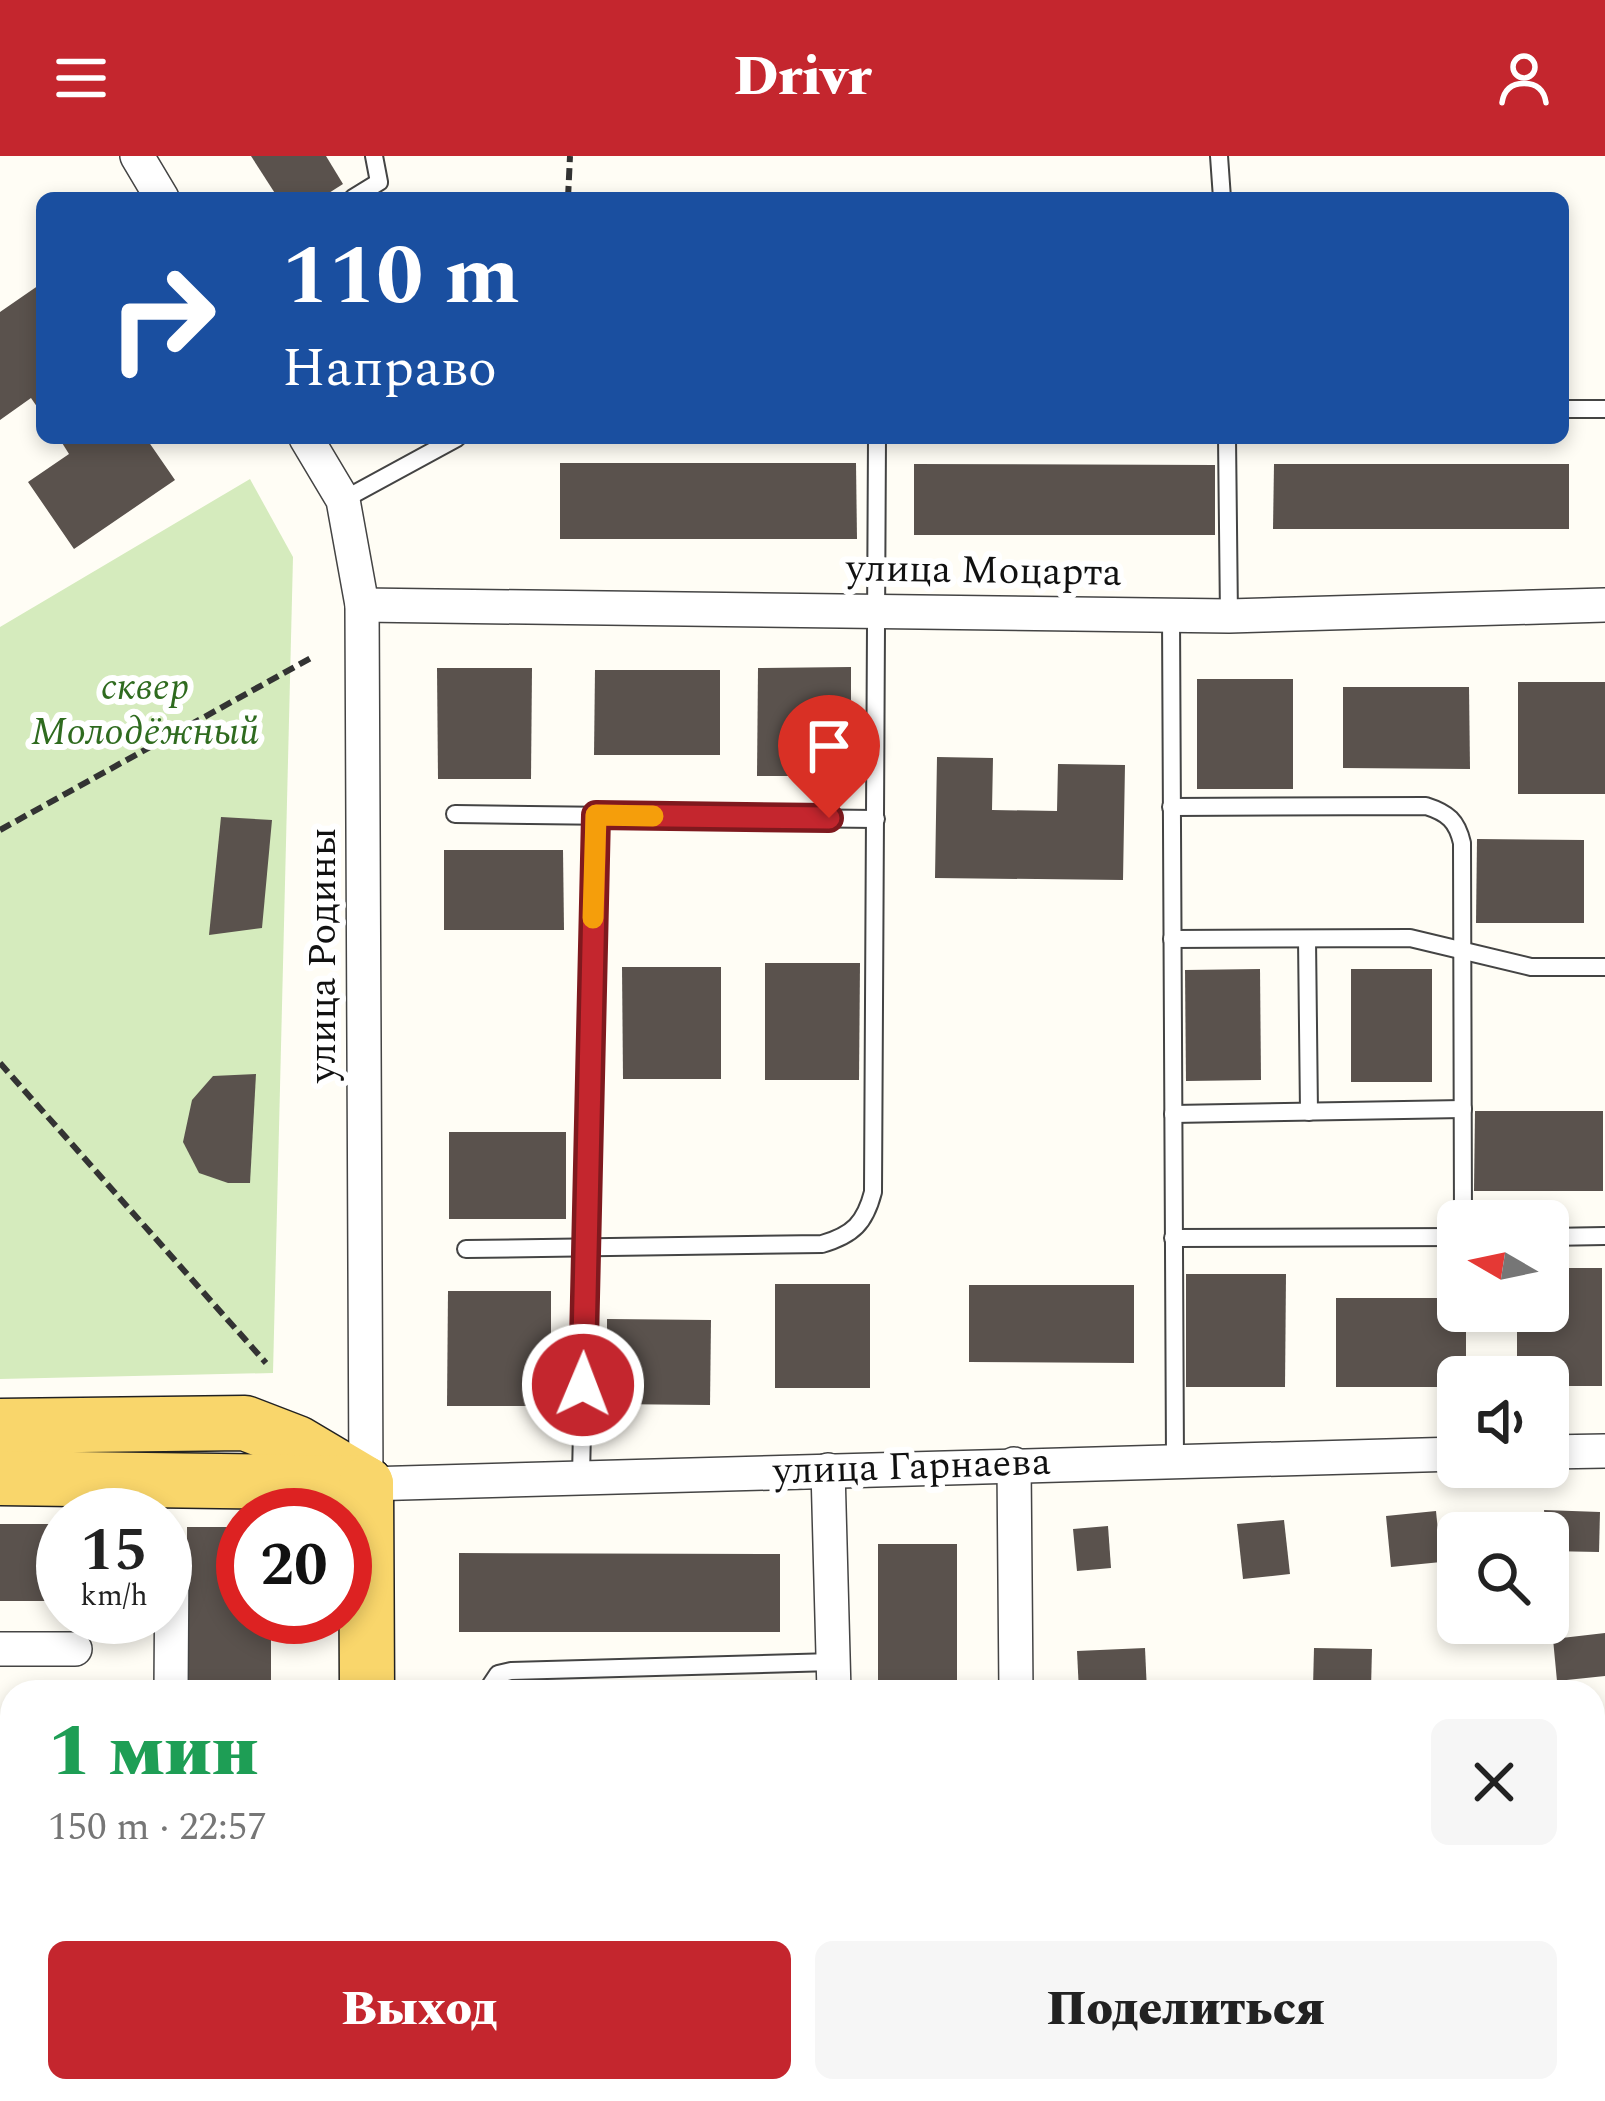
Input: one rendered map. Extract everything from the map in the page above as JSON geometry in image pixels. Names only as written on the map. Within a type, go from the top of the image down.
[{"type":"main road","points":[[0,1426],[245,1423],[297,1443],[366,1484],[367,1680]]},
{"type":"main road","name":"улица Гарнаева","points":[[0,1478],[366,1484]]},
{"type":"street","points":[[137,156],[158,192]]},
{"type":"street","name":"улица Родины","points":[[310,444],[343,500],[362,605],[366,1484]]},
{"type":"street","name":"улица Моцарта","points":[[362,605],[1229,616],[1605,605]]},
{"type":"street","points":[[1569,1452],[1605,1451]]},
{"type":"street","name":"улица Гарнаева","points":[[366,1484],[1437,1455]]},
{"type":"street","points":[[1014,1464],[1016,1680]]},
{"type":"street","points":[[828,1470],[833,1677]]},
{"type":"street","points":[[171,1644],[171,1680]]},
{"type":"street","points":[[0,1649],[75,1649]]},
{"type":"lane","points":[[374,156],[384,190]]},
{"type":"lane","points":[[1220,156],[1222,192]]},
{"type":"lane","points":[[1569,409],[1605,409]]},
{"type":"lane","points":[[343,500],[446,444]]},
{"type":"lane","points":[[466,1249],[822,1244],[848,1237],[866,1218],[873,1192],[877,444]]},
{"type":"lane","points":[[1227,444],[1229,616]]},
{"type":"lane","points":[[1171,615],[1175,1461]]},
{"type":"lane","points":[[1171,806],[1426,806],[1444,812],[1458,825],[1462,844],[1463,1200]]},
{"type":"lane","points":[[454,814],[876,819]]},
{"type":"lane","points":[[581,1477],[596,815]]},
{"type":"lane","points":[[1172,939],[1409,938],[1531,967],[1605,968]]},
{"type":"lane","points":[[1307,939],[1309,1112]]},
{"type":"lane","points":[[1173,1114],[1463,1109]]},
{"type":"lane","points":[[1569,1237],[1605,1236]]},
{"type":"lane","points":[[1173,1238],[1437,1237]]},
{"type":"lane","points":[[494,1680],[511,1670],[833,1677]]},
{"type":"path","points":[[568,192],[570,156]]},
{"type":"path","points":[[0,830],[311,658]]},
{"type":"path","points":[[0,1063],[266,1363]]},
{"type":"green space","name":"сквер Молодёжный","points":[[250,479],[293,557],[273,1373],[0,1379],[0,627]]},
{"type":"building","points":[[251,156],[326,156],[343,184],[330,192],[274,192]]},
{"type":"building","points":[[36,287],[36,405],[31,398],[0,420],[0,312]]},
{"type":"building","points":[[63,444],[150,444],[175,480],[74,549],[28,482],[69,454]]},
{"type":"building","points":[[560,463],[856,463],[857,539],[560,539]]},
{"type":"building","points":[[914,464],[1215,465],[1215,535],[914,535]]},
{"type":"building","points":[[1274,464],[1569,464],[1569,529],[1273,529]]},
{"type":"building","points":[[851,667],[851,776],[757,776],[758,668]]},
{"type":"building","points":[[437,668],[532,668],[531,779],[438,779]]},
{"type":"building","points":[[595,670],[720,670],[720,755],[594,755]]},
{"type":"building","points":[[1197,679],[1293,679],[1293,789],[1197,789]]},
{"type":"building","points":[[1518,682],[1605,682],[1605,794],[1518,794]]},
{"type":"building","points":[[1343,687],[1469,687],[1470,769],[1343,768]]},
{"type":"building","points":[[937,757],[993,758],[992,810],[1057,811],[1058,764],[1125,765],[1123,880],[935,878]]},
{"type":"building","points":[[221,817],[272,820],[262,928],[209,935]]},
{"type":"building","points":[[1477,839],[1584,840],[1584,923],[1476,923]]},
{"type":"building","points":[[444,850],[563,850],[564,930],[444,930]]},
{"type":"building","points":[[765,963],[860,963],[859,1080],[765,1080]]},
{"type":"building","points":[[622,967],[721,967],[721,1079],[623,1079]]},
{"type":"building","points":[[1260,969],[1261,1080],[1186,1081],[1185,970]]},
{"type":"building","points":[[1351,969],[1432,969],[1432,1082],[1351,1082]]},
{"type":"building","points":[[256,1074],[250,1183],[228,1183],[199,1173],[183,1142],[192,1100],[213,1076]]},
{"type":"building","points":[[1475,1111],[1603,1111],[1603,1191],[1474,1191]]},
{"type":"building","points":[[449,1132],[566,1132],[566,1219],[449,1219]]},
{"type":"building","points":[[1569,1268],[1602,1268],[1602,1386],[1569,1386],[1569,1356],[1517,1356],[1517,1332],[1569,1332]]},
{"type":"building","points":[[1186,1274],[1286,1274],[1285,1387],[1186,1387]]},
{"type":"building","points":[[775,1284],[870,1284],[870,1388],[775,1388]]},
{"type":"building","points":[[969,1285],[1134,1285],[1134,1363],[969,1362]]},
{"type":"building","points":[[448,1291],[551,1291],[551,1406],[447,1406]]},
{"type":"building","points":[[1336,1298],[1437,1298],[1437,1332],[1466,1332],[1466,1356],[1437,1356],[1437,1387],[1336,1387]]},
{"type":"building","points":[[607,1319],[711,1320],[710,1405],[607,1404]]},
{"type":"building","points":[[1544,1510],[1600,1512],[1599,1552],[1569,1551],[1569,1512]]},
{"type":"building","points":[[1436,1511],[1437,1562],[1391,1567],[1386,1516]]},
{"type":"building","points":[[1284,1520],[1290,1574],[1243,1579],[1237,1524]]},
{"type":"building","points":[[0,1524],[36,1524],[36,1601],[0,1601]]},
{"type":"building","points":[[1108,1526],[1111,1568],[1077,1571],[1073,1529]]},
{"type":"building","points":[[192,1527],[216,1527],[216,1644],[271,1644],[271,1680],[187,1680],[187,1644],[192,1644]]},
{"type":"building","points":[[878,1544],[957,1544],[957,1680],[878,1680]]},
{"type":"building","points":[[459,1553],[780,1554],[780,1632],[459,1632]]},
{"type":"building","points":[[1605,1633],[1605,1676],[1557,1680],[1553,1644]]},
{"type":"building","points":[[1145,1648],[1146,1680],[1078,1680],[1077,1651]]},
{"type":"building","points":[[1314,1648],[1372,1649],[1371,1680],[1313,1680]]},
{"type":"slow traffic","points":[[593,918],[596,815],[653,816]]},
{"type":"route","points":[[583,1385],[596,815],[829,818]]}]
